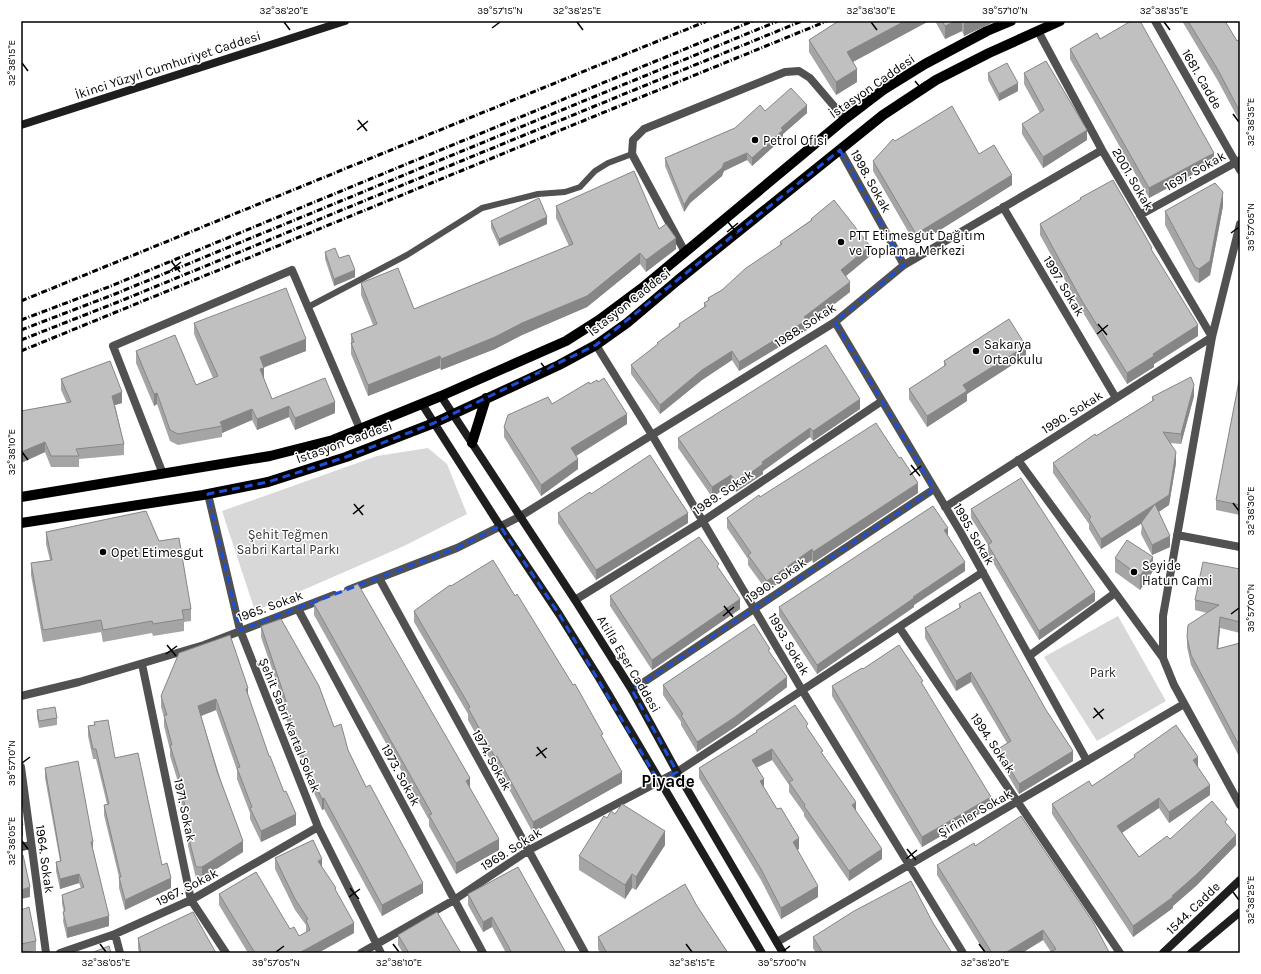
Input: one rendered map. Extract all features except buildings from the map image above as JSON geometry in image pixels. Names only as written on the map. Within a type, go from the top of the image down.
[{"type":"main road","name":"İkinci Yüzyıl Cumhuriyet Caddesi","points":[[21,125],[345,21]]},
{"type":"main road","name":"İstasyon Caddesi","points":[[21,498],[270,456],[333,440],[441,396],[566,341],[606,316],[642,288],[845,119],[883,90],[925,64],[1011,21]]},
{"type":"main road","name":"İstasyon Caddesi","points":[[21,523],[208,494],[268,482],[346,457],[434,423],[559,365],[596,345],[627,323],[678,280],[883,115],[936,80],[989,52],[1060,21]]},
{"type":"main road","name":"Atilla Eşer Caddesi","points":[[441,396],[519,517],[575,600],[632,690],[677,772],[783,953]]},
{"type":"main road","points":[[472,443],[486,398]]},
{"type":"main road","points":[[422,404],[500,526],[559,614],[762,953]]},
{"type":"main road","name":"1544. Cadde","points":[[1163,953],[1240,880]]},
{"type":"main road","points":[[1191,953],[1240,912]]},
{"type":"street","name":"1681. Cadde","points":[[1155,21],[1238,161],[1240,170]]},
{"type":"street","name":"2001. Sokak","points":[[1038,31],[1102,150],[1212,337]]},
{"type":"street","points":[[684,252],[632,154],[633,140],[644,129],[785,72],[799,71],[810,78],[845,119]]},
{"type":"street","name":"1998. Sokak","points":[[840,150],[904,265]]},
{"type":"street","name":"1988. Sokak","points":[[519,517],[834,322],[904,265],[1102,150]]},
{"type":"street","name":"1697. Sokak","points":[[1140,215],[1238,161]]},
{"type":"street","name":"1997. Sokak","points":[[1004,208],[1116,398]]},
{"type":"street","points":[[1163,658],[1163,616],[1212,337],[1240,224]]},
{"type":"street","points":[[163,474],[113,346],[292,270],[360,429]]},
{"type":"street","name":"1995. Sokak","points":[[834,322],[882,400],[983,572],[1087,761]]},
{"type":"street","name":"1990. Sokak","points":[[945,507],[1212,337]]},
{"type":"street","name":"1993. Sokak","points":[[596,345],[652,435],[802,690],[963,953]]},
{"type":"street","name":"1989. Sokak","points":[[575,600],[703,521],[882,400]]},
{"type":"street","points":[[1018,460],[1163,658],[1184,704],[1240,805]]},
{"type":"street","name":"1990. Sokak","points":[[632,690],[934,489]]},
{"type":"street","name":"Şehit Sabri Kartal Sokak","points":[[208,494],[240,630],[318,827],[381,953]]},
{"type":"street","name":"1965. Sokak","points":[[21,696],[79,682],[204,645],[458,548],[519,517]]},
{"type":"street","points":[[1177,535],[1240,547]]},
{"type":"street","name":"1969. Sokak","points":[[361,953],[454,900],[529,850],[677,772],[983,572]]},
{"type":"street","name":"1974. Sokak","points":[[378,578],[585,953]]},
{"type":"street","points":[[1029,656],[1115,593]]},
{"type":"street","name":"1973. Sokak","points":[[298,609],[483,953]]},
{"type":"street","name":"1994. Sokak","points":[[899,627],[1120,953]]},
{"type":"street","name":"1971. Sokak","points":[[142,664],[191,900],[226,953]]},
{"type":"street","name":"Şirinler Sokak","points":[[776,942],[1184,704]]},
{"type":"street","name":"1964. Sokak","points":[[21,767],[46,953]]},
{"type":"street","name":"1967. Sokak","points":[[60,953],[115,934],[191,900],[318,827]]},
{"type":"street","points":[[21,847],[31,844]]},
{"type":"street","points":[[115,934],[120,953]]},
{"type":"lane","points":[[308,307],[407,255],[482,208],[538,194],[565,192],[580,187],[596,171],[608,163],[632,154]]},
{"type":"highlighted area","points":[[840,150],[904,265],[835,322],[934,489],[632,690],[677,772],[659,782],[559,614],[500,526],[457,548],[240,630],[208,494],[268,482],[346,457],[434,423],[596,345]]},
{"type":"green space","name":"Şehit Teğmen Sabri Kartal Parkı","points":[[428,448],[447,464],[467,514],[404,546],[255,611],[222,511],[377,456]]},
{"type":"green space","name":"Park","points":[[1118,616],[1166,701],[1097,741],[1044,657]]},
{"type":"railway","points":[[21,301],[707,21]]},
{"type":"railway","points":[[21,320],[111,286],[753,21]]},
{"type":"railway","points":[[21,330],[115,294],[778,21]]},
{"type":"railway","points":[[21,340],[118,302],[802,21]]},
{"type":"railway","points":[[21,351],[827,21]]},
{"type":"place","name":"Petrol Ofisi","points":[[755,140]]},
{"type":"place","name":"PTT Etimesgut Dağıtım ve Toplama Merkezi","points":[[841,242]]},
{"type":"place","name":"Sakarya Ortaokulu","points":[[976,351]]},
{"type":"place","name":"Opet Etimesgut","points":[[103,552]]},
{"type":"place","name":"Seyide Hatun Cami","points":[[1134,572]]},
{"type":"district","name":"Piyade","points":[[668,781]]}]
